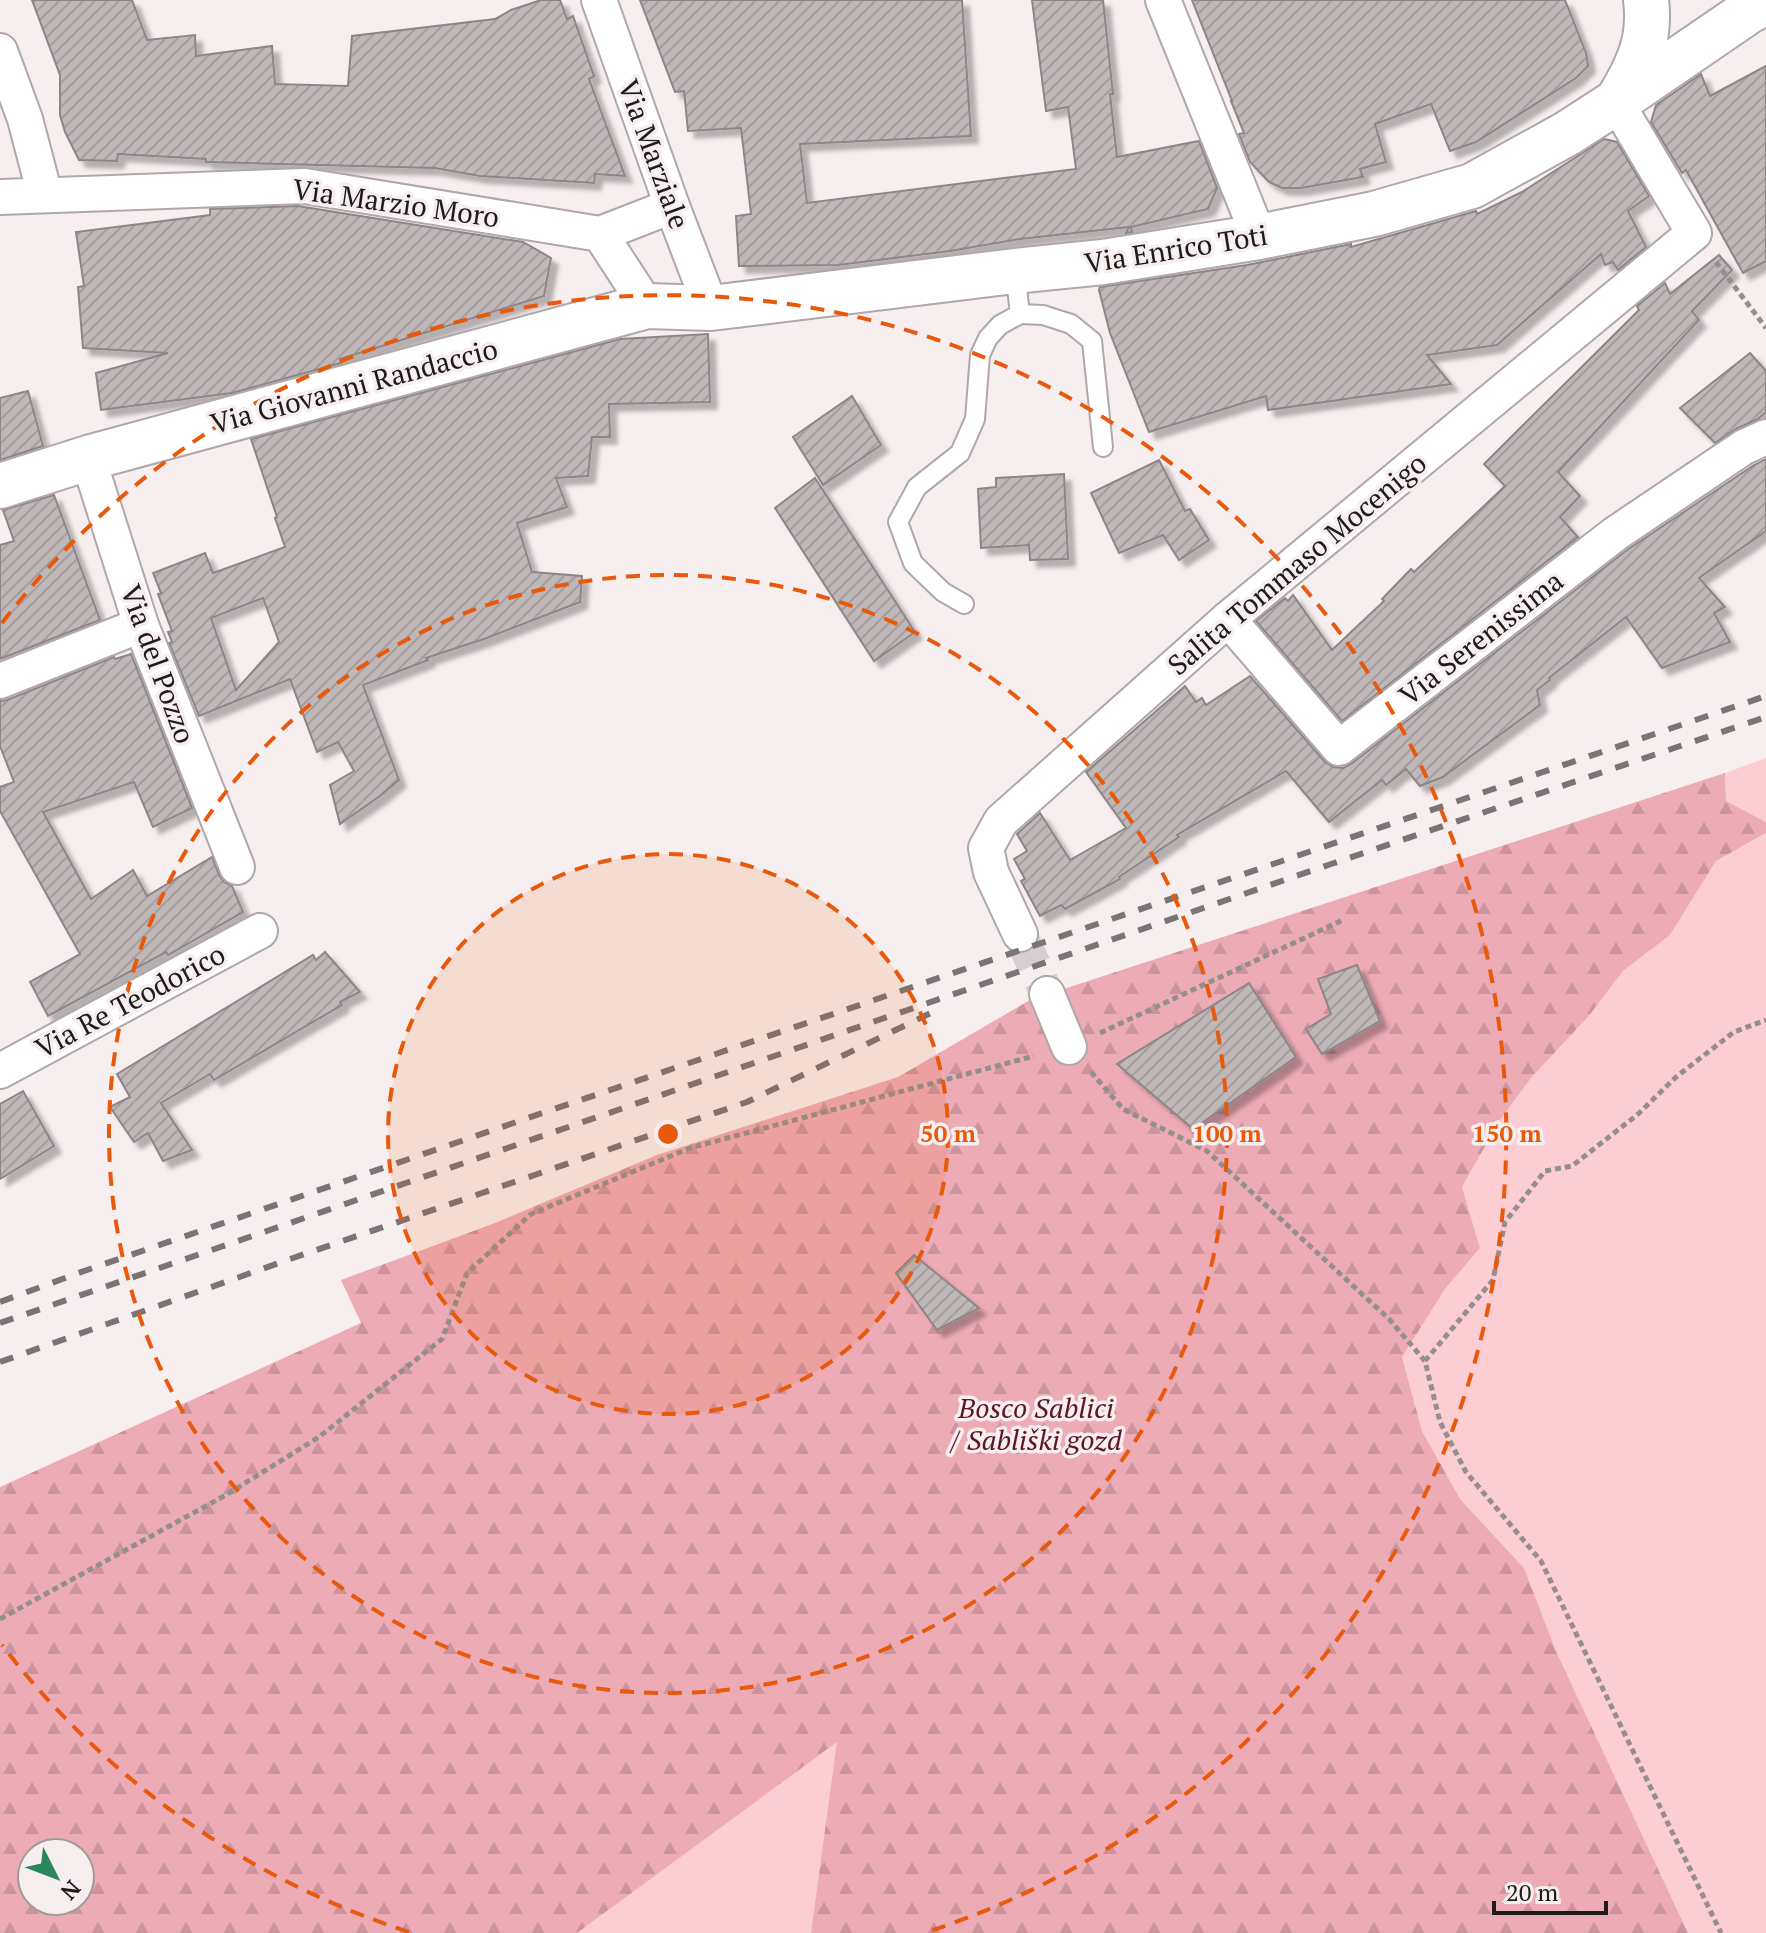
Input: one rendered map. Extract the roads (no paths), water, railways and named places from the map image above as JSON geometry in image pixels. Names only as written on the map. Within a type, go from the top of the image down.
[{"type":"street","name":"Via Marziale","points":[[599,0],[711,308]]},
{"type":"street","points":[[1163,0],[1259,237]]},
{"type":"street","points":[[1616,102],[1636,69],[1646,37],[1646,0]]},
{"type":"street","name":"Via Enrico Toti","points":[[711,308],[1103,262],[1259,237],[1374,214],[1472,186],[1568,133],[1766,2]]},
{"type":"street","points":[[0,51],[25,119],[45,195]]},
{"type":"street","name":"Salita Tommaso Mocenigo","points":[[1020,934],[991,872],[986,848],[1001,821],[1228,619],[1694,233],[1616,102]]},
{"type":"street","name":"Via Marzio Moro","points":[[0,197],[305,186],[600,234]]},
{"type":"street","points":[[647,306],[600,234],[672,206]]},
{"type":"street","name":"Via Giovanni Randaccio","points":[[0,486],[88,458],[647,306],[711,308]]},
{"type":"street","name":"Via Serenissima","points":[[1228,619],[1339,748],[1615,534],[1744,447],[1766,437]]},
{"type":"street","name":"Via del Pozzo","points":[[88,458],[141,625],[237,867]]},
{"type":"street","points":[[0,681],[141,625]]},
{"type":"street","name":"Via Re Teodorico","points":[[0,1071],[260,931]]},
{"type":"street","points":[[1047,994],[1069,1047]]},
{"type":"lane","points":[[1015,271],[1020,314]]},
{"type":"lane","points":[[964,604],[943,592],[913,563],[898,522],[917,487],[960,453],[975,419],[980,355],[988,338],[1000,325],[1020,314],[1043,315],[1071,324],[1092,341],[1103,447]]},
{"type":"tunnel","points":[[1020,934],[1047,994]]},
{"type":"railway","points":[[0,1302],[525,1119],[1766,696]]},
{"type":"railway","points":[[0,1323],[1766,717]]},
{"type":"railway","points":[[0,1362],[747,1102],[939,1009]]},
{"type":"park label","name":"Bosco Sablici / Sabliški gozd","points":[[1036,1424]]}]
